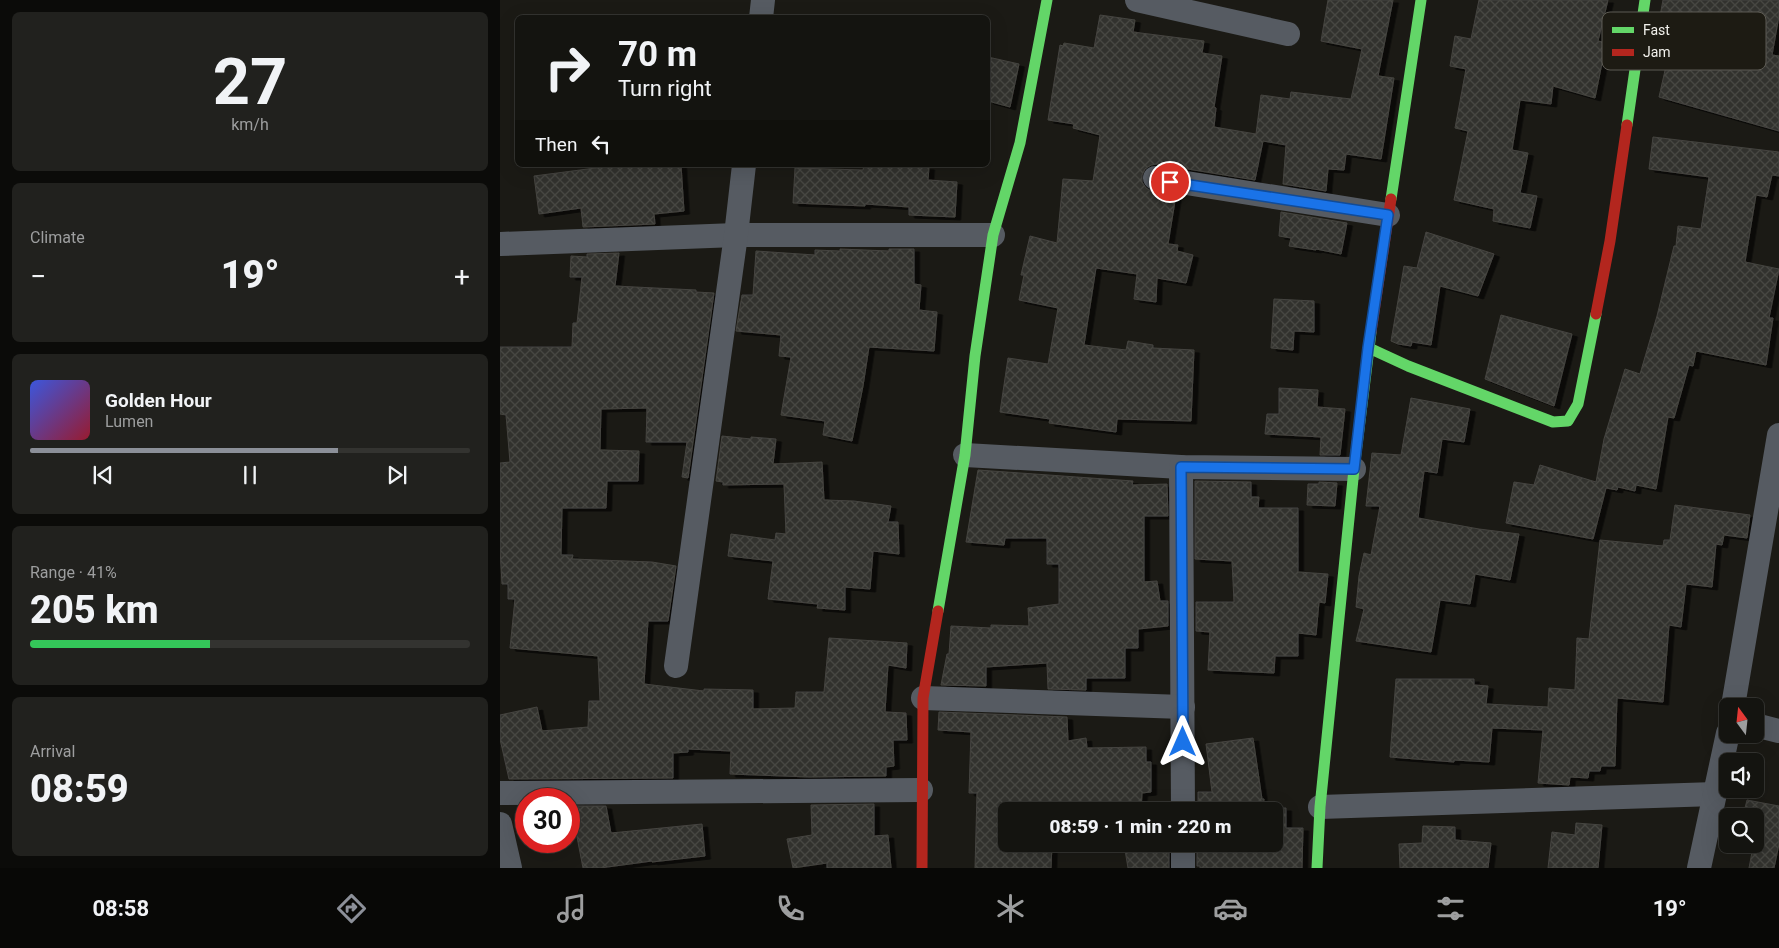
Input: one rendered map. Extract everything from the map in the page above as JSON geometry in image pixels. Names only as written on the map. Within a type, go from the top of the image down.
[{"type":"street","points":[[761,15],[763,0]]},
{"type":"street","points":[[922,868],[923,698],[964,455],[975,356],[993,235],[1020,143],[1047,0]]},
{"type":"street","points":[[1137,0],[1288,34]]},
{"type":"street","points":[[1317,868],[1320,807],[1368,348],[1421,0]]},
{"type":"street","points":[[1368,348],[1408,366],[1553,422],[1568,421],[1578,404],[1610,241],[1635,70]]},
{"type":"street","points":[[676,666],[744,167]]},
{"type":"street","points":[[1155,178],[1388,215]]},
{"type":"street","points":[[500,244],[736,235],[993,235]]},
{"type":"street","points":[[1734,698],[1779,434]]},
{"type":"street","points":[[964,455],[1181,467],[1354,469]]},
{"type":"street","points":[[1181,467],[1183,802]]},
{"type":"street","points":[[923,698],[1183,707]]},
{"type":"street","points":[[1764,727],[1779,731]]},
{"type":"street","points":[[1699,868],[1726,743]]},
{"type":"street","points":[[500,793],[921,790]]},
{"type":"street","points":[[1320,807],[1714,794]]},
{"type":"street","points":[[500,824],[510,868]]},
{"type":"street","points":[[1183,868],[1184,852]]},
{"type":"building","points":[[1328,0],[1393,0],[1378,76],[1394,78],[1381,159],[1346,154],[1344,170],[1328,169],[1326,191],[1283,184],[1286,145],[1263,141],[1255,180],[1157,164],[1151,165],[1145,169],[1142,175],[1142,182],[1146,188],[1153,192],[1176,195],[1168,244],[1178,245],[1177,251],[1193,255],[1186,283],[1157,278],[1156,302],[1134,299],[1137,274],[1096,268],[1084,345],[1126,350],[1128,341],[1153,345],[1153,348],[1194,350],[1191,421],[1117,419],[1116,432],[1049,423],[1050,419],[1000,412],[1008,358],[1048,364],[1058,308],[1019,300],[1024,275],[1021,275],[1030,236],[1057,243],[1063,179],[1093,181],[1100,135],[1073,128],[1074,124],[1048,120],[1060,45],[1063,46],[1064,43],[1094,48],[1100,15],[1135,20],[1133,32],[1204,41],[1202,53],[1222,56],[1214,107],[1216,108],[1214,127],[1256,134],[1261,95],[1290,99],[1291,92],[1351,99],[1362,49],[1321,41]]},
{"type":"building","points":[[1479,0],[1608,0],[1605,12],[1602,12],[1602,25],[1598,41],[1602,42],[1602,63],[1595,98],[1553,86],[1551,104],[1520,100],[1512,150],[1528,153],[1520,193],[1537,196],[1530,228],[1493,221],[1494,209],[1454,200],[1468,131],[1455,128],[1466,69],[1450,66],[1455,36],[1471,39]]},
{"type":"building","points":[[1663,0],[1779,0],[1779,16],[1772,55],[1779,56],[1779,131],[1659,97],[1665,70],[1766,70],[1766,12],[1661,12]]},
{"type":"building","points":[[990,57],[1019,64],[1010,107],[990,102]]},
{"type":"building","points":[[1653,137],[1779,152],[1779,176],[1772,175],[1767,197],[1756,195],[1745,262],[1779,269],[1769,318],[1773,318],[1766,365],[1696,351],[1693,366],[1689,365],[1674,418],[1668,417],[1656,489],[1636,485],[1635,491],[1618,487],[1617,490],[1606,488],[1593,539],[1506,523],[1514,482],[1534,485],[1540,465],[1596,482],[1604,439],[1625,369],[1640,374],[1657,316],[1674,246],[1676,246],[1678,226],[1701,229],[1709,177],[1649,169]]},
{"type":"building","points":[[603,167],[681,167],[684,211],[654,214],[655,224],[583,227],[581,208],[539,214],[534,176]]},
{"type":"building","points":[[864,167],[929,167],[928,180],[957,182],[955,217],[909,215],[909,207],[793,203],[795,168],[863,170]]},
{"type":"building","points":[[1281,212],[1347,223],[1341,254],[1289,246],[1291,238],[1279,236]]},
{"type":"building","points":[[1426,232],[1494,254],[1478,296],[1440,286],[1431,345],[1412,342],[1411,346],[1398,344],[1391,341],[1404,266],[1417,268]]},
{"type":"building","points":[[840,249],[889,251],[889,249],[914,249],[914,284],[921,285],[919,310],[937,312],[934,351],[869,347],[852,441],[823,435],[825,421],[781,415],[791,357],[779,356],[781,335],[736,331],[742,295],[753,295],[756,251],[815,255],[815,250],[840,251]]},
{"type":"building","points":[[619,253],[615,286],[696,290],[696,292],[714,293],[688,478],[682,477],[687,442],[646,442],[647,408],[601,409],[600,450],[639,451],[638,481],[607,481],[606,508],[562,508],[561,555],[573,555],[572,559],[652,562],[676,566],[668,621],[648,621],[644,684],[704,691],[704,689],[753,690],[753,709],[795,708],[796,692],[824,692],[829,638],[907,643],[906,668],[888,665],[885,712],[906,713],[907,740],[893,740],[894,766],[886,767],[886,776],[809,777],[730,774],[731,751],[688,749],[688,752],[673,753],[673,778],[509,779],[500,739],[500,715],[537,707],[542,731],[588,727],[589,701],[600,701],[598,656],[510,648],[515,599],[508,599],[508,584],[502,584],[500,549],[500,463],[510,462],[506,415],[500,414],[500,347],[572,347],[573,323],[577,323],[582,277],[570,277],[571,256],[587,257],[587,254]]},
{"type":"building","points":[[1274,299],[1314,301],[1314,332],[1294,331],[1293,350],[1271,348]]},
{"type":"building","points":[[1501,315],[1572,334],[1554,406],[1485,379]]},
{"type":"building","points":[[1279,388],[1318,390],[1317,407],[1345,409],[1340,455],[1320,455],[1321,437],[1265,434],[1267,414],[1279,414]]},
{"type":"building","points":[[1411,398],[1470,409],[1464,442],[1442,439],[1437,473],[1424,471],[1418,518],[1519,534],[1510,580],[1475,574],[1470,604],[1440,600],[1431,652],[1356,641],[1364,609],[1356,607],[1359,576],[1364,553],[1371,555],[1380,506],[1366,506],[1372,453],[1401,455]]},
{"type":"building","points":[[722,436],[776,439],[773,464],[822,462],[824,500],[854,501],[891,506],[888,522],[898,522],[899,554],[873,551],[870,589],[845,587],[845,610],[817,608],[818,604],[768,599],[773,561],[728,556],[731,534],[775,540],[776,533],[786,534],[784,484],[723,485],[723,482],[716,481]]},
{"type":"building","points":[[978,470],[1133,481],[1132,485],[1167,484],[1168,516],[1144,516],[1144,582],[1157,581],[1160,601],[1168,601],[1168,626],[1138,629],[1138,648],[1125,648],[1125,678],[1086,678],[1086,690],[1048,689],[1047,663],[986,667],[986,686],[941,685],[947,654],[949,654],[951,626],[991,628],[991,625],[1029,626],[1028,608],[1059,604],[1059,564],[1047,564],[1047,538],[1005,538],[1004,545],[966,542]]},
{"type":"building","points":[[1195,481],[1251,482],[1251,497],[1259,497],[1258,508],[1298,508],[1298,572],[1328,574],[1325,603],[1319,602],[1316,635],[1298,633],[1298,656],[1275,656],[1274,673],[1208,670],[1210,632],[1196,631],[1196,602],[1234,602],[1232,561],[1195,559]]},
{"type":"building","points":[[1319,482],[1337,483],[1335,506],[1307,505],[1308,484],[1319,484]]},
{"type":"building","points":[[1675,505],[1750,515],[1747,538],[1724,535],[1722,545],[1716,544],[1712,587],[1686,584],[1681,627],[1669,625],[1663,702],[1617,698],[1615,766],[1601,766],[1600,771],[1589,771],[1588,778],[1570,777],[1569,785],[1538,783],[1543,730],[1492,728],[1489,762],[1454,760],[1454,762],[1390,757],[1396,679],[1474,679],[1474,685],[1488,686],[1486,704],[1548,707],[1549,688],[1575,690],[1577,638],[1589,639],[1600,540],[1663,546],[1664,540],[1670,540]]},
{"type":"building","points":[[939,712],[1067,717],[1068,741],[1086,738],[1087,748],[1146,747],[1146,762],[1151,762],[1151,792],[1142,793],[1142,802],[998,802],[998,852],[1052,852],[1051,868],[975,868],[977,793],[969,793],[971,732],[938,730]]},
{"type":"building","points":[[1253,738],[1264,802],[1198,802],[1198,792],[1212,792],[1206,744]]},
{"type":"building","points":[[1747,800],[1779,806],[1779,844],[1774,868],[1749,868],[1752,853],[1764,853],[1764,808],[1745,808]]},
{"type":"building","points":[[874,804],[874,836],[888,835],[891,868],[827,868],[827,863],[793,868],[787,839],[812,835],[811,805]]},
{"type":"building","points":[[580,806],[606,806],[611,833],[702,824],[705,856],[600,868],[583,868],[580,852]]},
{"type":"building","points":[[1283,808],[1286,808],[1286,828],[1303,828],[1302,868],[1200,868],[1200,866],[1197,866],[1197,852],[1283,852]]},
{"type":"building","points":[[1576,823],[1602,825],[1598,868],[1548,868],[1552,832],[1575,835]]},
{"type":"building","points":[[1423,826],[1455,827],[1455,840],[1491,843],[1488,868],[1400,868],[1399,844],[1422,843]]},
{"type":"building","points":[[1125,852],[1169,852],[1169,868],[1128,868]]},
{"type":"traffic: fast","points":[[938,611],[965,455],[975,356],[993,235],[1020,143],[1047,0]]},
{"type":"traffic: fast","points":[[1391,199],[1421,0]]},
{"type":"traffic: fast","points":[[1643,12],[1645,0]]},
{"type":"traffic: fast","points":[[1627,125],[1635,70]]},
{"type":"traffic: fast","points":[[1369,348],[1408,366],[1553,422],[1568,421],[1578,404],[1596,314]]},
{"type":"traffic: fast","points":[[1317,868],[1320,807],[1354,469],[1371,332]]},
{"type":"traffic: jam","points":[[1596,314],[1610,241],[1627,125]]},
{"type":"traffic: jam","points":[[1371,332],[1391,199]]},
{"type":"traffic: jam","points":[[922,868],[923,698],[938,611]]},
{"type":"route","points":[[1170,182],[1388,215],[1368,348],[1354,469],[1181,467],[1183,742]]}]
